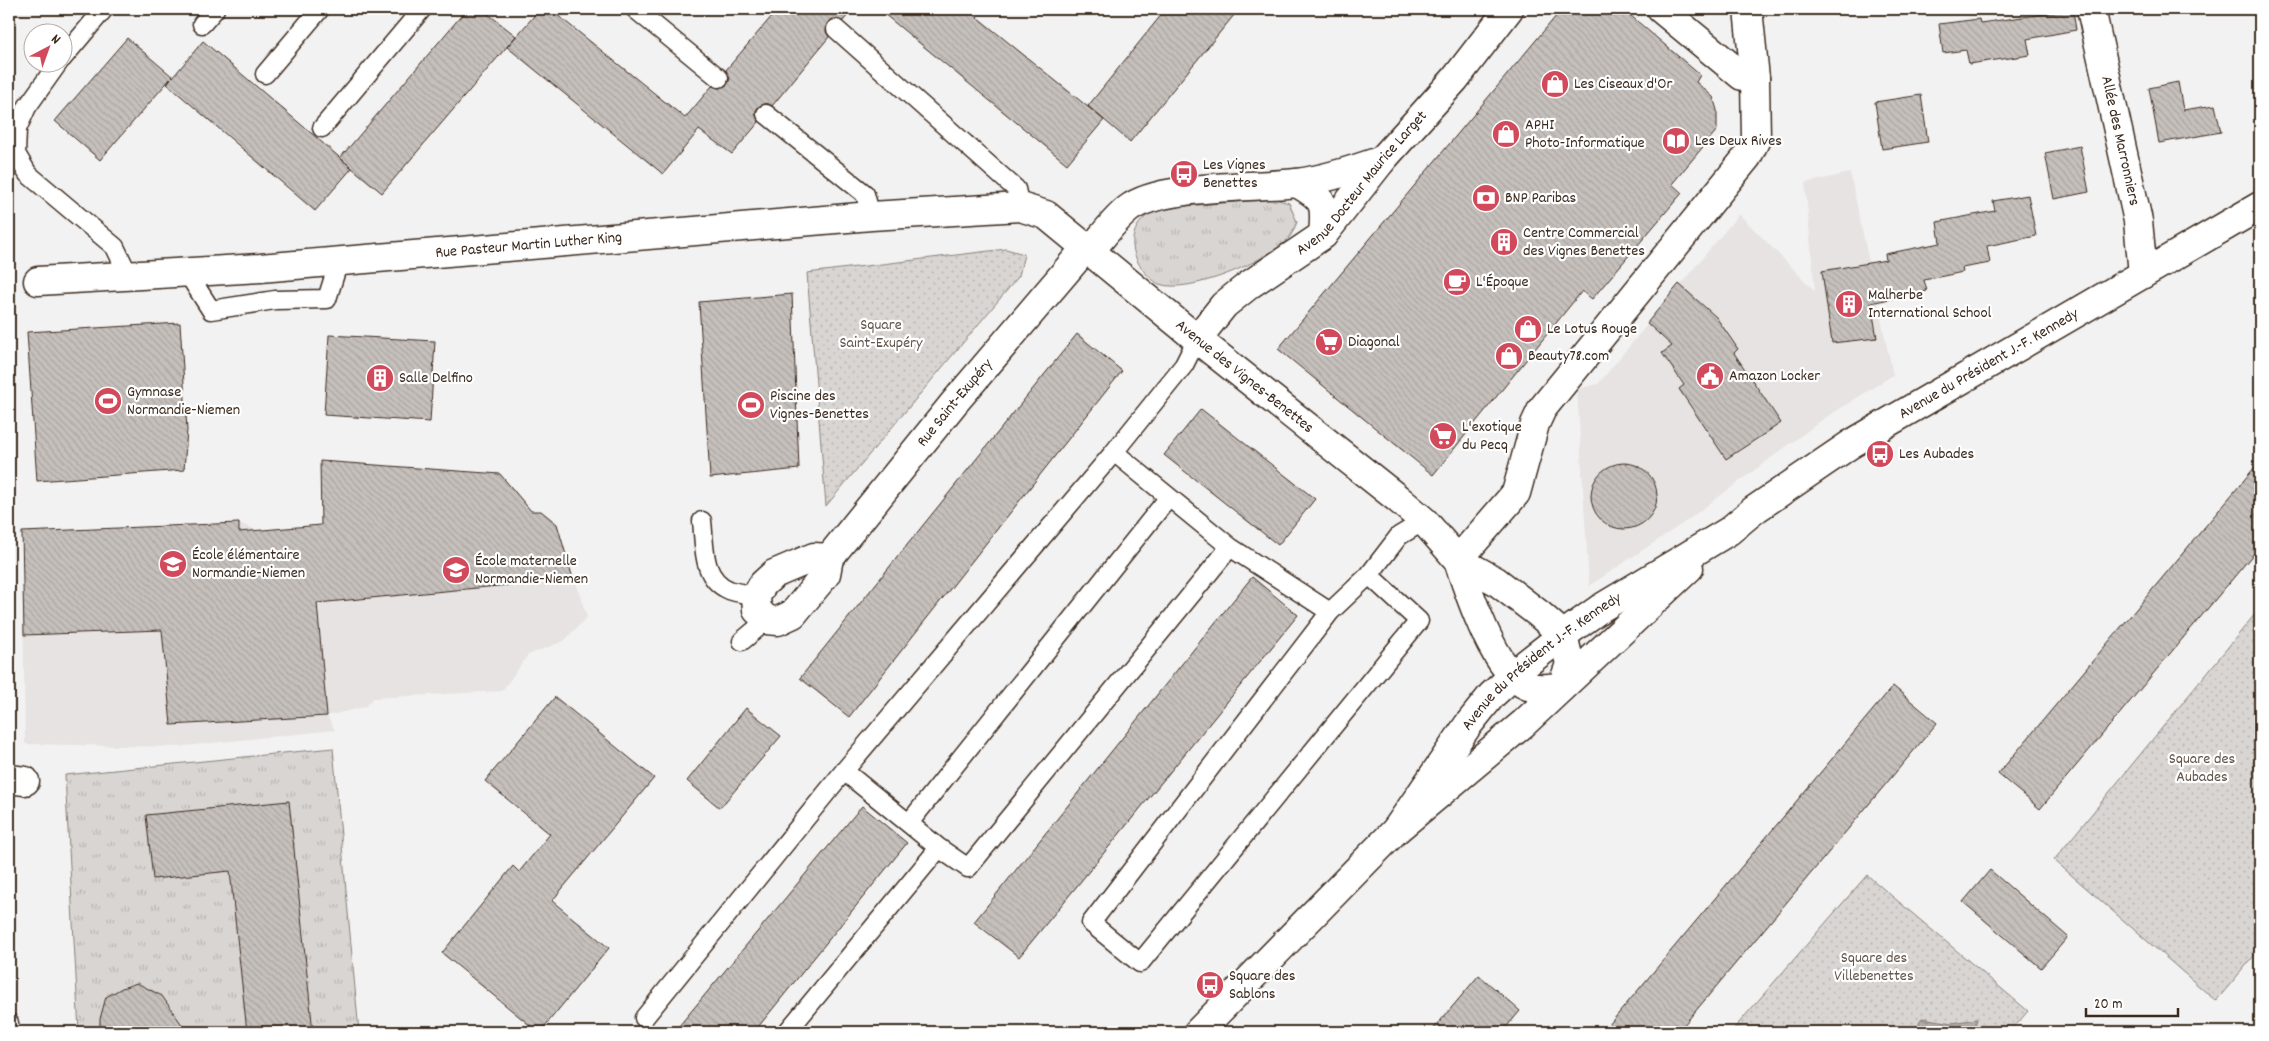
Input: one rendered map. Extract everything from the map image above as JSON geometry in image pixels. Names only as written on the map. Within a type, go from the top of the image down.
[{"type":"street","name":"Avenue Docteur Maurice Larget","points":[[1197,339],[1224,306],[1249,285],[1323,235],[1382,160],[1455,79],[1510,9]]},
{"type":"street","points":[[1661,9],[1742,76],[1755,78]]},
{"type":"street","points":[[1458,560],[1516,493],[1535,424],[1542,409],[1718,193],[1747,156],[1756,139],[1755,78],[1748,9]]},
{"type":"street","name":"Allée des Marronniers","points":[[2091,9],[2138,221],[2143,274]]},
{"type":"street","name":"Rue Saint-Exupéry","points":[[761,608],[778,621],[792,614],[826,574],[829,558],[954,403],[1087,251],[1128,209],[1149,198],[1210,189],[1297,182],[1344,173],[1382,160]]},
{"type":"street","points":[[1297,182],[1318,195],[1325,212],[1323,235]]},
{"type":"street","name":"Avenue du Président J.-F. Kennedy","points":[[1198,1032],[1396,830],[1524,723],[1725,534],[1754,510],[1851,444],[2260,206]]},
{"type":"street","name":"Rue Pasteur Martin Luther King","points":[[38,281],[128,274],[260,268],[871,216],[1020,207]]},
{"type":"street","name":"Avenue des Vignes-Benettes","points":[[1020,207],[1046,215],[1087,251],[1424,521],[1458,560],[1496,581],[1563,635]]},
{"type":"street","name":"Avenue du Président J.-F. Kennedy","points":[[1396,830],[1468,725],[1492,695],[1527,663],[1601,608],[1725,534]]},
{"type":"street","points":[[761,608],[763,584],[774,574],[814,557],[829,558]]},
{"type":"street","name":"Avenue des Vignes-Benettes","points":[[1458,560],[1472,604],[1496,652],[1514,676],[1527,686],[1542,689],[1562,686]]},
{"type":"street","points":[[1562,686],[1570,664],[1563,635]]},
{"type":"lane","points":[[72,47],[104,9]]},
{"type":"lane","points":[[202,24],[216,9]]},
{"type":"lane","points":[[265,74],[320,9]]},
{"type":"lane","points":[[322,128],[422,9]]},
{"type":"lane","points":[[636,9],[719,78]]},
{"type":"lane","points":[[836,29],[1016,189],[1020,207]]},
{"type":"lane","points":[[53,72],[27,107],[18,129],[16,154],[28,174],[115,247],[128,274]]},
{"type":"lane","points":[[766,114],[865,194],[871,216]]},
{"type":"lane","points":[[186,271],[211,310],[275,300],[327,299],[339,261]]},
{"type":"lane","points":[[644,1018],[844,771],[1114,452],[1184,365],[1197,339]]},
{"type":"lane","points":[[1114,452],[1230,547],[1330,612]]},
{"type":"lane","points":[[908,823],[1169,496]]},
{"type":"lane","points":[[702,521],[707,570],[717,582],[761,608],[742,641]]},
{"type":"lane","points":[[1369,575],[1419,621],[1140,963],[1091,923],[1330,612],[1369,575],[1399,536],[1424,521]]},
{"type":"lane","points":[[844,771],[939,848],[968,868],[1230,547]]},
{"type":"lane","points":[[787,1032],[939,848]]},
{"type":"lane","points":[[9,1023],[10,1032]]},
{"type":"shaded area","points":[[1850,173],[1893,375],[1822,420],[1685,522],[1589,586],[1577,389],[1598,384],[1739,214],[1815,291],[1805,183]]},
{"type":"shaded area","points":[[320,461],[500,474],[531,511],[541,511],[557,524],[587,617],[564,641],[528,655],[502,691],[373,698],[365,707],[327,716],[335,730],[175,747],[25,744],[22,532],[239,523],[257,530],[320,525]]},
{"type":"green space","points":[[1275,199],[1289,203],[1297,222],[1294,229],[1288,239],[1278,248],[1246,266],[1227,274],[1189,285],[1172,286],[1159,284],[1154,281],[1142,269],[1137,260],[1134,251],[1134,234],[1143,219],[1160,208]]},
{"type":"green space","name":"Square Saint-Exupéry","points":[[1006,249],[1024,254],[1019,276],[826,506],[807,273]]},
{"type":"green space","name":"Square des Aubades","points":[[2260,608],[2260,949],[2216,1001],[2054,860]]},
{"type":"green space","points":[[333,748],[359,1032],[79,1032],[65,775]]},
{"type":"green space","name":"Square des Villebenettes","points":[[1867,875],[2028,1011],[2010,1032],[1731,1032]]},
{"type":"water","points":[[1922,1018],[1952,1023],[1977,1019],[1974,1029],[1970,1032],[1921,1032],[1919,1022]]},
{"type":"building","points":[[467,9],[482,9],[516,36],[382,193],[340,158]]},
{"type":"building","points":[[540,9],[550,9],[685,118],[712,86],[718,88],[727,85],[730,79],[726,70],[778,9],[853,9],[843,21],[833,19],[828,22],[826,32],[829,37],[772,106],[767,103],[758,107],[755,113],[759,122],[732,154],[699,130],[663,174],[507,47]]},
{"type":"building","points":[[878,9],[967,9],[1104,120],[1067,164]]},
{"type":"building","points":[[1166,9],[1239,9],[1130,142],[1088,106]]},
{"type":"building","name":"Centre Commercial des Vignes Benettes","points":[[1562,9],[1623,9],[1700,75],[1696,82],[1713,97],[1717,110],[1717,130],[1672,184],[1682,193],[1592,299],[1582,291],[1433,475],[1278,349]]},
{"type":"building","points":[[2073,10],[2076,30],[2027,39],[2030,55],[1969,64],[1966,50],[1943,53],[1939,24],[1979,19],[1980,23]]},
{"type":"building","points":[[127,38],[173,77],[203,41],[352,168],[315,211],[167,84],[171,78],[100,160],[55,121]]},
{"type":"building","points":[[2178,82],[2183,110],[2215,105],[2221,132],[2159,143],[2149,88]]},
{"type":"building","points":[[1921,95],[1928,142],[1882,149],[1875,102]]},
{"type":"building","points":[[2080,146],[2089,192],[2054,199],[2045,153]]},
{"type":"building","points":[[2028,195],[2036,236],[1987,246],[1990,263],[1962,268],[1963,272],[1924,280],[1927,291],[1871,303],[1877,338],[1832,343],[1822,271],[1886,260],[1885,254],[1940,243],[1937,222],[1995,211],[1993,201]]},
{"type":"building","points":[[1679,284],[1716,317],[1738,349],[1734,353],[1781,423],[1726,459],[1679,389],[1684,385],[1662,353],[1672,346],[1647,323]]},
{"type":"building","name":"Piscine des Vignes-Benettes","points":[[792,294],[799,469],[710,478],[699,302]]},
{"type":"building","name":"Gymnase Normandie-Niemen","points":[[180,323],[187,430],[184,470],[37,481],[27,332]]},
{"type":"building","points":[[1077,334],[1122,371],[849,717],[800,678]]},
{"type":"building","name":"Salle Delfino","points":[[329,335],[435,341],[430,422],[324,415]]},
{"type":"building","points":[[1201,409],[1315,499],[1278,545],[1164,455]]},
{"type":"building","points":[[320,461],[500,474],[531,511],[541,511],[557,524],[573,579],[317,603],[327,716],[171,725],[162,630],[24,635],[22,532],[239,523],[239,532],[321,525]]},
{"type":"building","points":[[2260,461],[2260,546],[2040,809],[1998,774]]},
{"type":"building","points":[[1624,463],[1637,465],[1647,473],[1655,483],[1657,496],[1655,509],[1647,519],[1637,527],[1624,529],[1611,527],[1601,519],[1593,509],[1591,496],[1593,483],[1601,473],[1611,465]]},
{"type":"building","points":[[1252,577],[1298,615],[1019,957],[974,922]]},
{"type":"building","points":[[1893,686],[1937,723],[1678,1032],[1603,1032]]},
{"type":"building","points":[[555,697],[654,778],[552,901],[609,948],[540,1032],[538,1032],[442,953],[513,866],[519,872],[550,834],[485,781]]},
{"type":"building","points":[[746,708],[781,736],[720,808],[687,781]]},
{"type":"building","points":[[289,801],[313,1032],[247,1032],[230,871],[153,879],[146,815]]},
{"type":"building","points":[[862,806],[907,843],[754,1032],[674,1032]]},
{"type":"building","points":[[1990,870],[2068,937],[2041,968],[1963,902]]},
{"type":"building","points":[[1479,975],[1520,1011],[1502,1032],[1431,1032]]},
{"type":"building","points":[[137,983],[162,996],[187,1032],[100,1032],[100,1019],[106,997],[122,988]]},
{"type":"place","name":"Les Ciseaux d'Or","points":[[1555,84]]},
{"type":"place","name":"APHI Photo-Informatique","points":[[1506,134]]},
{"type":"place","name":"Les Deux Rives","points":[[1676,141]]},
{"type":"place","name":"Les Vignes Benettes","points":[[1184,174]]},
{"type":"place","name":"BNP Paribas","points":[[1486,198]]},
{"type":"place","name":"Centre Commercial des Vignes Benettes","points":[[1504,242]]},
{"type":"place","name":"L'Époque","points":[[1457,282]]},
{"type":"place","name":"Malherbe International School","points":[[1849,304]]},
{"type":"place","name":"Le Lotus Rouge","points":[[1528,329]]},
{"type":"place","name":"Diagonal","points":[[1329,342]]},
{"type":"place","name":"Beauty78.com","points":[[1509,356]]},
{"type":"place","name":"Amazon Locker","points":[[1710,376]]},
{"type":"place","name":"Salle Delfino","points":[[380,378]]},
{"type":"place","name":"Gymnase Normandie-Niemen","points":[[108,401]]},
{"type":"place","name":"Piscine des Vignes-Benettes","points":[[751,405]]},
{"type":"place","name":"L'exotique du Pecq","points":[[1443,436]]},
{"type":"place","name":"Les Aubades","points":[[1880,454]]},
{"type":"place","name":"École élémentaire Normandie-Niemen","points":[[173,564]]},
{"type":"place","name":"École maternelle Normandie-Niemen","points":[[456,570]]},
{"type":"place","name":"Square des Sablons","points":[[1210,985]]}]
